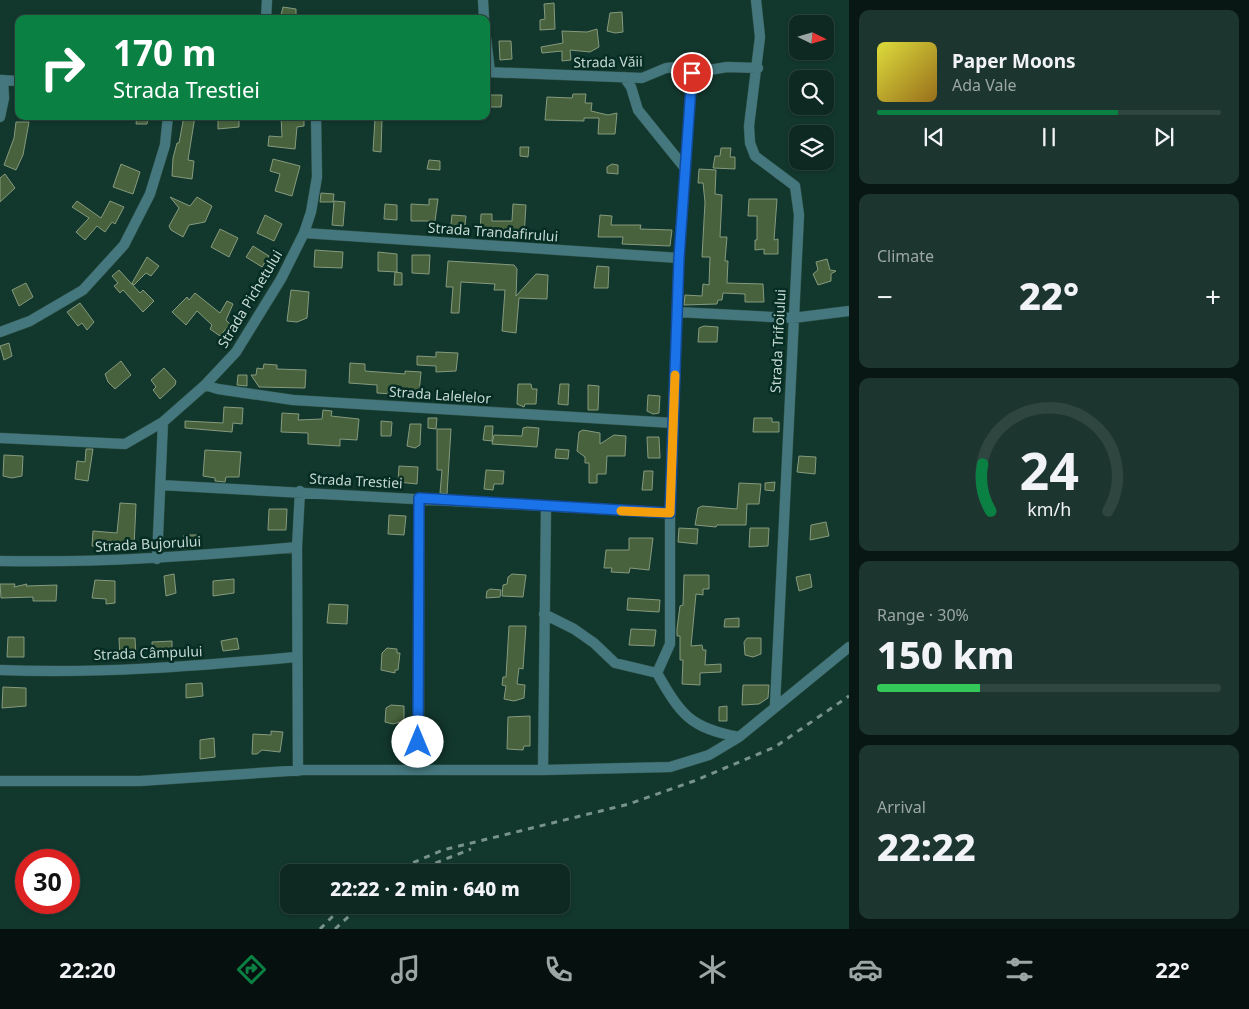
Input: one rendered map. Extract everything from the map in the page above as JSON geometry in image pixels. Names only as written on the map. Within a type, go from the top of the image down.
[{"type":"street","points":[[266,15],[267,0]]},
{"type":"street","points":[[482,0],[484,15]]},
{"type":"street","name":"Strada Trifoiului","points":[[756,0],[760,37],[758,68],[749,126],[750,143],[756,156],[795,186],[799,215],[775,705]]},
{"type":"street","name":"Strada Văii","points":[[490,72],[642,78],[666,68],[678,67],[692,73],[727,67],[758,68]]},
{"type":"street","points":[[657,673],[670,644],[670,513],[679,258],[692,73]]},
{"type":"street","points":[[624,77],[630,87],[638,110],[684,167]]},
{"type":"street","points":[[0,118],[4,98],[2,80],[15,81]]},
{"type":"street","points":[[0,332],[30,321],[83,290],[124,245],[150,194],[165,145],[168,120]]},
{"type":"street","name":"Strada Pichetului","points":[[0,438],[125,444],[163,422],[206,385],[236,352],[281,279],[304,233],[311,212],[317,177],[316,120]]},
{"type":"street","name":"Strada Trandafirului","points":[[304,233],[679,258]]},
{"type":"street","points":[[677,312],[793,318],[849,311]]},
{"type":"street","name":"Strada Lalelelor","points":[[206,385],[218,389],[293,400],[673,424]]},
{"type":"street","points":[[157,559],[163,422]]},
{"type":"street","name":"Strada Trestiei","points":[[160,485],[300,491],[670,513]]},
{"type":"street","points":[[298,770],[296,657],[297,547],[300,491]]},
{"type":"street","points":[[419,498],[419,770]]},
{"type":"street","points":[[543,770],[546,506]]},
{"type":"street","name":"Strada Bujorului","points":[[0,561],[63,562],[157,559],[297,547]]},
{"type":"street","points":[[544,614],[574,629],[594,643],[615,663],[657,673],[672,700],[695,723],[710,732],[739,737]]},
{"type":"street","points":[[0,780],[140,781],[298,770],[543,770],[670,767],[709,755],[739,737],[775,705],[849,647]]},
{"type":"street","name":"Strada Câmpului","points":[[0,670],[39,671],[202,665],[296,657]]},
{"type":"building","points":[[554,3],[555,29],[540,30],[540,20],[545,19],[544,4]]},
{"type":"building","points":[[283,7],[296,9],[296,15],[281,15]]},
{"type":"building","points":[[622,12],[623,32],[607,31],[610,13]]},
{"type":"building","points":[[597,29],[599,47],[590,52],[570,50],[571,60],[562,61],[562,51],[542,53],[541,47],[563,43],[562,31],[587,32]]},
{"type":"building","points":[[499,41],[511,41],[512,59],[500,60]]},
{"type":"building","points":[[573,94],[586,94],[585,103],[592,103],[591,111],[608,115],[617,113],[615,134],[598,134],[599,118],[584,118],[584,121],[545,120],[547,97],[572,98]]},
{"type":"building","points":[[490,95],[502,95],[501,107],[490,107]]},
{"type":"building","points":[[136,120],[148,120],[147,124],[136,124]]},
{"type":"building","points":[[183,120],[194,120],[188,160],[194,161],[192,179],[172,176],[173,158],[177,143],[179,143]]},
{"type":"building","points":[[218,120],[239,120],[239,127],[218,129]]},
{"type":"building","points":[[281,120],[304,120],[304,126],[297,127],[295,149],[268,146],[269,136],[282,137]]},
{"type":"building","points":[[375,120],[382,120],[381,152],[373,151]]},
{"type":"building","points":[[16,122],[29,122],[23,155],[16,170],[4,165],[14,138]]},
{"type":"building","points":[[520,147],[529,147],[528,157],[520,156]]},
{"type":"building","points":[[721,148],[731,148],[730,157],[735,157],[735,169],[713,168],[715,156],[720,156]]},
{"type":"building","points":[[273,159],[300,166],[292,196],[275,191],[280,174],[270,171]]},
{"type":"building","points":[[429,160],[440,161],[440,170],[427,169]]},
{"type":"building","points":[[121,164],[140,172],[133,194],[113,187]]},
{"type":"building","points":[[612,164],[618,165],[618,174],[607,173],[607,167]]},
{"type":"building","points":[[699,169],[716,170],[715,194],[722,195],[720,237],[727,237],[725,261],[728,261],[727,283],[763,284],[764,302],[745,302],[745,294],[723,293],[722,300],[718,300],[717,304],[684,305],[685,295],[702,296],[703,284],[709,285],[710,257],[702,257],[705,202],[703,183],[698,183]]},
{"type":"building","points":[[5,174],[15,188],[0,202],[0,178]]},
{"type":"building","points":[[321,193],[334,194],[333,202],[320,202]]},
{"type":"building","points":[[170,197],[190,206],[197,197],[212,206],[205,222],[189,225],[183,237],[171,230],[169,226],[179,208]]},
{"type":"building","points":[[429,199],[438,199],[435,221],[411,221],[411,204],[429,205]]},
{"type":"building","points":[[749,199],[777,199],[774,240],[778,239],[778,254],[764,254],[764,249],[755,250],[757,216],[748,216]]},
{"type":"building","points":[[77,201],[101,218],[110,201],[124,207],[115,224],[112,222],[105,232],[97,226],[85,240],[76,232],[89,218],[72,207]]},
{"type":"building","points":[[334,201],[345,202],[343,226],[332,225]]},
{"type":"building","points":[[385,204],[397,205],[397,220],[384,219]]},
{"type":"building","points":[[513,204],[526,205],[524,236],[480,234],[481,214],[492,214],[492,221],[512,221]]},
{"type":"building","points":[[265,215],[282,224],[274,241],[257,233]]},
{"type":"building","points":[[452,215],[466,216],[464,234],[450,233]]},
{"type":"building","points":[[600,215],[612,216],[611,225],[641,225],[640,229],[672,230],[670,246],[622,244],[623,237],[598,237]]},
{"type":"building","points":[[220,229],[238,238],[229,257],[211,247]]},
{"type":"building","points":[[253,246],[269,256],[262,267],[246,257]]},
{"type":"building","points":[[315,250],[343,252],[342,268],[314,267]]},
{"type":"building","points":[[378,252],[397,254],[397,272],[378,271]]},
{"type":"building","points":[[412,255],[430,255],[429,274],[412,273]]},
{"type":"building","points":[[147,257],[159,266],[151,276],[146,273],[134,285],[132,283]]},
{"type":"building","points":[[827,259],[830,270],[836,271],[831,274],[831,281],[818,285],[813,274],[818,270],[816,262]]},
{"type":"building","points":[[448,261],[514,265],[517,269],[516,296],[536,274],[548,275],[547,299],[519,298],[516,333],[502,331],[505,290],[494,290],[495,284],[461,282],[459,313],[451,313],[453,287],[446,287]]},
{"type":"building","points":[[597,266],[609,267],[608,288],[594,288]]},
{"type":"building","points":[[119,270],[140,293],[143,290],[154,301],[143,312],[123,290],[120,293],[114,286],[118,283],[112,276]]},
{"type":"building","points":[[395,272],[402,273],[402,285],[394,285]]},
{"type":"building","points":[[26,283],[33,297],[19,306],[12,290]]},
{"type":"building","points":[[291,290],[309,292],[307,318],[297,322],[287,321]]},
{"type":"building","points":[[195,293],[220,313],[227,301],[233,304],[226,320],[230,324],[220,336],[210,329],[212,325],[197,311],[186,325],[172,312],[187,297],[189,300]]},
{"type":"building","points":[[80,303],[94,322],[87,330],[82,323],[78,326],[67,312]]},
{"type":"building","points":[[704,326],[718,327],[717,342],[698,342],[699,328]]},
{"type":"building","points":[[9,343],[12,356],[4,360],[0,346]]},
{"type":"building","points":[[436,352],[458,353],[456,371],[436,372],[436,366],[417,365],[417,356],[436,357]]},
{"type":"building","points":[[121,361],[131,375],[115,389],[108,382],[105,374]]},
{"type":"building","points":[[350,363],[365,364],[365,371],[405,374],[405,371],[421,372],[419,393],[392,390],[392,394],[377,393],[377,385],[349,383]]},
{"type":"building","points":[[264,364],[277,365],[277,369],[306,370],[305,388],[259,387],[251,375],[256,375],[257,368],[263,369]]},
{"type":"building","points":[[164,368],[176,381],[175,385],[160,399],[153,390],[156,387],[151,380]]},
{"type":"building","points":[[238,375],[247,375],[247,386],[237,385]]},
{"type":"building","points":[[518,384],[531,384],[532,389],[537,389],[536,404],[525,404],[524,407],[517,404]]},
{"type":"building","points":[[560,384],[569,384],[568,405],[558,404]]},
{"type":"building","points":[[588,385],[599,386],[598,410],[588,410]]},
{"type":"building","points":[[648,395],[660,396],[659,413],[653,414],[647,411]]},
{"type":"building","points":[[224,407],[243,408],[242,424],[233,423],[232,432],[185,428],[185,421],[223,423]]},
{"type":"building","points":[[323,410],[332,411],[331,416],[359,419],[357,440],[340,439],[340,446],[308,444],[308,433],[281,432],[282,413],[299,414],[298,420],[322,419]]},
{"type":"building","points":[[428,418],[437,418],[436,429],[428,428]]},
{"type":"building","points":[[754,418],[772,418],[772,422],[779,422],[779,432],[753,432]]},
{"type":"building","points":[[381,421],[392,422],[391,436],[381,436]]},
{"type":"building","points":[[410,424],[421,424],[420,445],[415,448],[407,446]]},
{"type":"building","points":[[485,426],[493,426],[492,441],[483,440]]},
{"type":"building","points":[[523,428],[539,428],[537,447],[492,444],[494,435],[522,436]]},
{"type":"building","points":[[437,429],[451,429],[447,494],[440,493],[442,470],[437,470]]},
{"type":"building","points":[[583,430],[600,433],[600,444],[614,435],[626,436],[625,456],[607,456],[606,474],[597,474],[597,483],[589,483],[589,463],[585,463],[585,457],[577,451],[579,432]]},
{"type":"building","points":[[647,437],[659,437],[660,458],[648,458]]},
{"type":"building","points":[[86,449],[93,449],[88,481],[75,479],[77,461],[85,462]]},
{"type":"building","points":[[556,449],[569,450],[568,459],[555,458]]},
{"type":"building","points":[[205,450],[241,452],[239,477],[226,477],[225,482],[215,481],[215,478],[203,476]]},
{"type":"building","points":[[4,455],[23,456],[22,476],[12,478],[3,476]]},
{"type":"building","points":[[799,456],[816,457],[815,474],[797,472]]},
{"type":"building","points":[[399,466],[418,467],[417,484],[398,482]]},
{"type":"building","points":[[486,470],[504,471],[503,484],[494,484],[493,490],[484,489]]},
{"type":"building","points":[[644,471],[653,471],[652,490],[642,490]]},
{"type":"building","points":[[775,482],[774,491],[765,490],[765,483]]},
{"type":"building","points":[[739,483],[761,484],[759,504],[747,504],[746,525],[717,525],[716,527],[695,525],[698,508],[702,506],[737,509]]},
{"type":"building","points":[[120,503],[136,504],[134,547],[92,546],[93,531],[117,533]]},
{"type":"building","points":[[269,509],[287,509],[286,530],[268,530]]},
{"type":"building","points":[[389,515],[406,516],[404,535],[388,534]]},
{"type":"building","points":[[826,522],[829,536],[810,540],[811,525]]},
{"type":"building","points":[[679,528],[698,529],[697,544],[678,542]]},
{"type":"building","points":[[750,528],[769,528],[768,546],[749,547]]},
{"type":"building","points":[[184,535],[197,535],[197,548],[182,549]]},
{"type":"building","points":[[629,538],[653,538],[649,570],[630,568],[629,573],[611,572],[612,568],[604,568],[606,550],[629,550]]},
{"type":"building","points":[[174,574],[176,593],[166,596],[164,576]]},
{"type":"building","points":[[512,574],[526,575],[523,597],[502,596],[503,585],[507,584],[508,577]]},
{"type":"building","points":[[810,574],[812,587],[799,591],[796,577]]},
{"type":"building","points":[[684,575],[709,575],[709,589],[703,589],[703,595],[696,594],[691,646],[702,645],[703,650],[706,650],[705,665],[721,664],[721,672],[700,673],[700,685],[682,684],[683,660],[680,660],[680,636],[677,636],[677,629],[680,606],[683,605]]},
{"type":"building","points":[[234,579],[234,593],[213,596],[213,581]]},
{"type":"building","points":[[95,580],[115,581],[115,603],[106,604],[106,599],[92,598]]},
{"type":"building","points":[[0,584],[15,584],[14,587],[27,584],[26,586],[57,585],[56,601],[33,601],[33,597],[1,598]]},
{"type":"building","points":[[490,589],[501,590],[500,597],[486,598],[487,591]]},
{"type":"building","points":[[628,598],[660,600],[659,612],[627,610]]},
{"type":"building","points":[[329,604],[348,605],[347,624],[327,623]]},
{"type":"building","points":[[739,618],[739,627],[724,627],[725,619]]},
{"type":"building","points":[[509,626],[526,626],[523,669],[519,668],[517,684],[525,685],[524,698],[514,701],[504,699],[506,686],[502,685],[503,677],[506,677]]},
{"type":"building","points":[[631,629],[656,630],[654,646],[629,645]]},
{"type":"building","points":[[8,637],[24,637],[24,657],[7,657]]},
{"type":"building","points":[[119,638],[135,638],[136,658],[120,660]]},
{"type":"building","points":[[237,638],[239,649],[223,651],[221,641]]},
{"type":"building","points":[[747,638],[761,638],[761,654],[753,657],[745,655],[744,642]]},
{"type":"building","points":[[172,641],[172,658],[153,659],[152,642]]},
{"type":"building","points":[[387,648],[397,649],[397,653],[400,653],[398,670],[395,670],[395,673],[381,670],[382,653]]},
{"type":"building","points":[[202,683],[203,696],[186,698],[186,684]]},
{"type":"building","points":[[743,685],[769,685],[768,698],[759,704],[742,705]]},
{"type":"building","points":[[3,687],[26,688],[26,706],[2,708]]},
{"type":"building","points":[[391,705],[404,706],[404,721],[393,724],[385,722],[386,708]]},
{"type":"building","points":[[727,706],[727,721],[719,721],[719,707]]},
{"type":"building","points":[[530,716],[530,746],[524,746],[523,750],[507,749],[508,717]]},
{"type":"building","points":[[271,731],[283,732],[280,752],[262,750],[257,754],[252,754],[253,734],[271,735]]},
{"type":"building","points":[[214,738],[215,757],[200,759],[200,740]]},
{"type":"railway","points":[[410,864],[443,850],[629,804],[694,781],[775,747],[849,696]]},
{"type":"railway","points":[[433,864],[471,849]]},
{"type":"railway","points":[[320,929],[335,914]]},
{"type":"railway","points":[[335,929],[351,914]]},
{"type":"slow traffic","points":[[621,511],[670,513],[675,375]]},
{"type":"route","points":[[418,742],[419,498],[670,513],[679,258],[692,73]]}]
